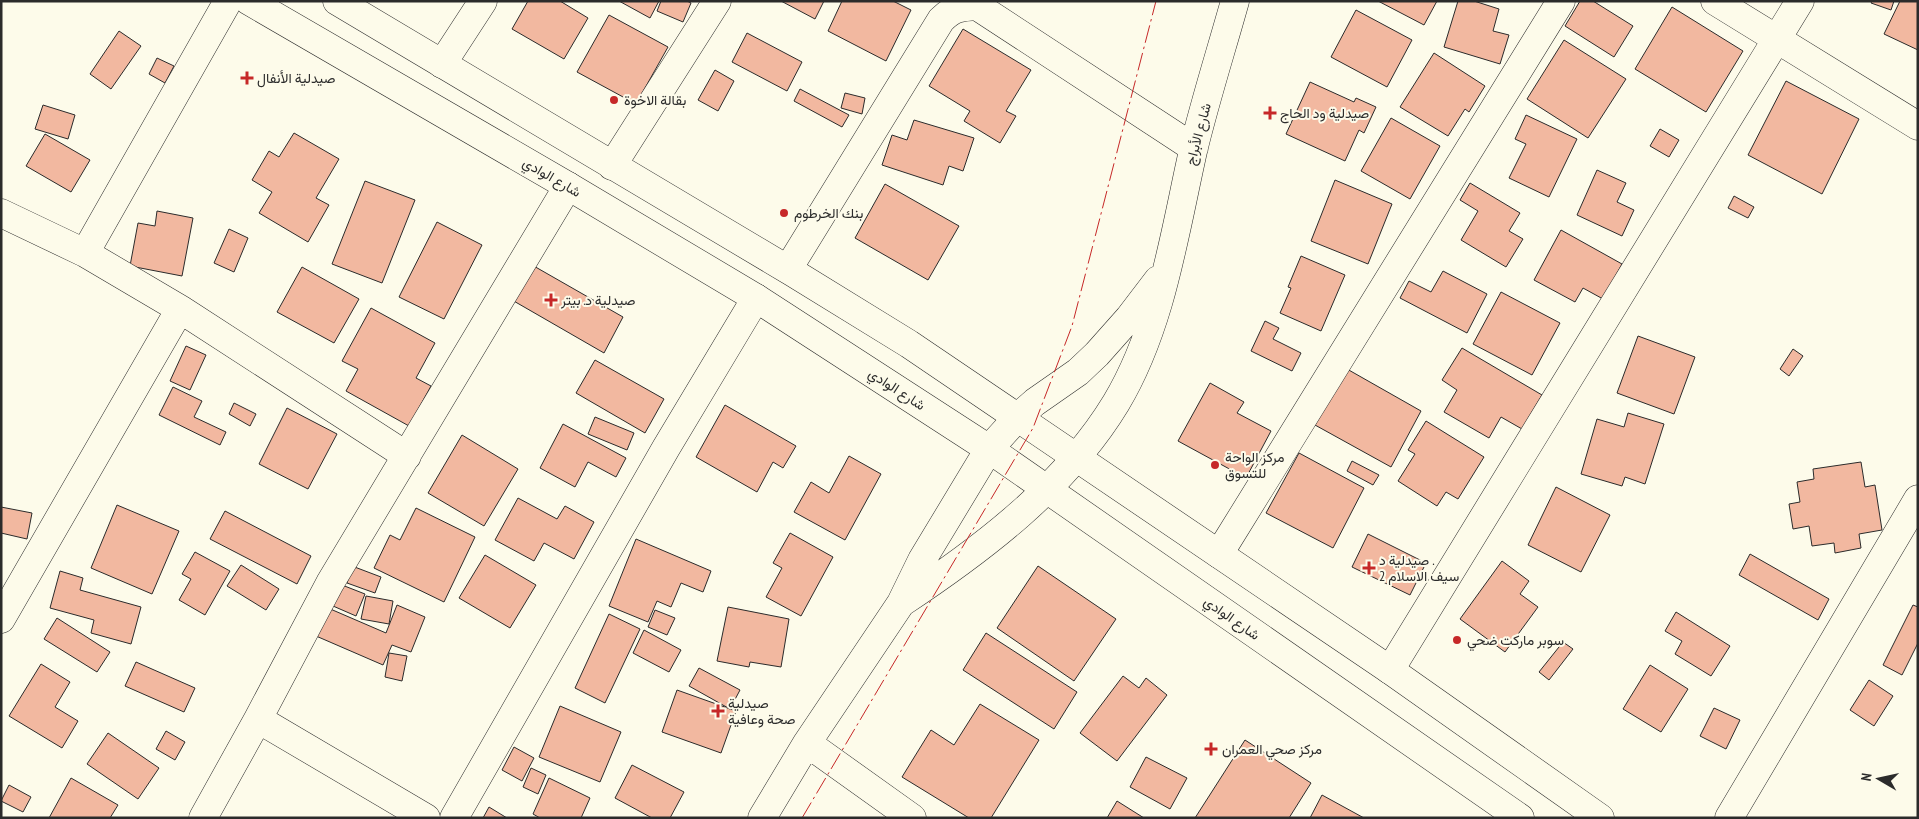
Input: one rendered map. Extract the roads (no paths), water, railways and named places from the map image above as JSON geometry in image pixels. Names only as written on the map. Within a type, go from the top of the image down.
[{"type":"street","points":[[85,253],[228,1]]},
{"type":"street","name":"شارع الوادي","points":[[249,1],[568,186],[756,298],[989,449],[1520,818]]},
{"type":"street","points":[[337,1],[909,344],[1390,670],[1600,818]]},
{"type":"street","points":[[442,64],[483,1]]},
{"type":"street","points":[[612,166],[717,1]]},
{"type":"street","name":"شارع الأبراج","points":[[901,603],[965,559],[1047,489],[1076,457],[1116,404],[1143,347],[1155,313],[1194,148],[1235,1]]},
{"type":"street","points":[[1219,554],[1560,1]]},
{"type":"street","points":[[1715,1],[1918,126]]},
{"type":"street","points":[[1390,670],[1800,1]]},
{"type":"street","points":[[788,270],[940,20],[950,11],[962,7],[977,6],[1194,148]]},
{"type":"street","points":[[203,818],[330,584],[568,186]]},
{"type":"street","points":[[1,213],[85,253],[180,309],[407,456]]},
{"type":"street","points":[[762,818],[807,743],[901,603],[922,560],[989,449],[1018,417],[1035,402],[1078,372],[1097,354],[1129,318],[1166,269]]},
{"type":"street","points":[[454,818],[666,448],[756,298]]},
{"type":"street","points":[[1,619],[180,309]]},
{"type":"street","points":[[1729,818],[1918,499]]},
{"type":"street","points":[[258,719],[426,818]]},
{"type":"street","points":[[807,743],[912,818]]},
{"type":"place","name":"صيدلية الأنفال","points":[[247,78]]},
{"type":"place","name":"بقالة الاخوة","points":[[614,100]]},
{"type":"place","name":"صيدلية ود الحاج","points":[[1270,113]]},
{"type":"place","name":"بنك الخرطوم","points":[[784,213]]},
{"type":"place","name":"صيدلية د. بيتر","points":[[551,300]]},
{"type":"place","name":"مركز الواحة للتسوق","points":[[1215,465]]},
{"type":"place","name":"صيدلية د . سيف الاسلام 2","points":[[1369,568]]},
{"type":"place","name":"سوبر ماركت ضحي","points":[[1457,640]]},
{"type":"place","name":"صيدلية صحة وعافية","points":[[718,711]]},
{"type":"place","name":"مركز صحي العمران","points":[[1211,749]]}]
